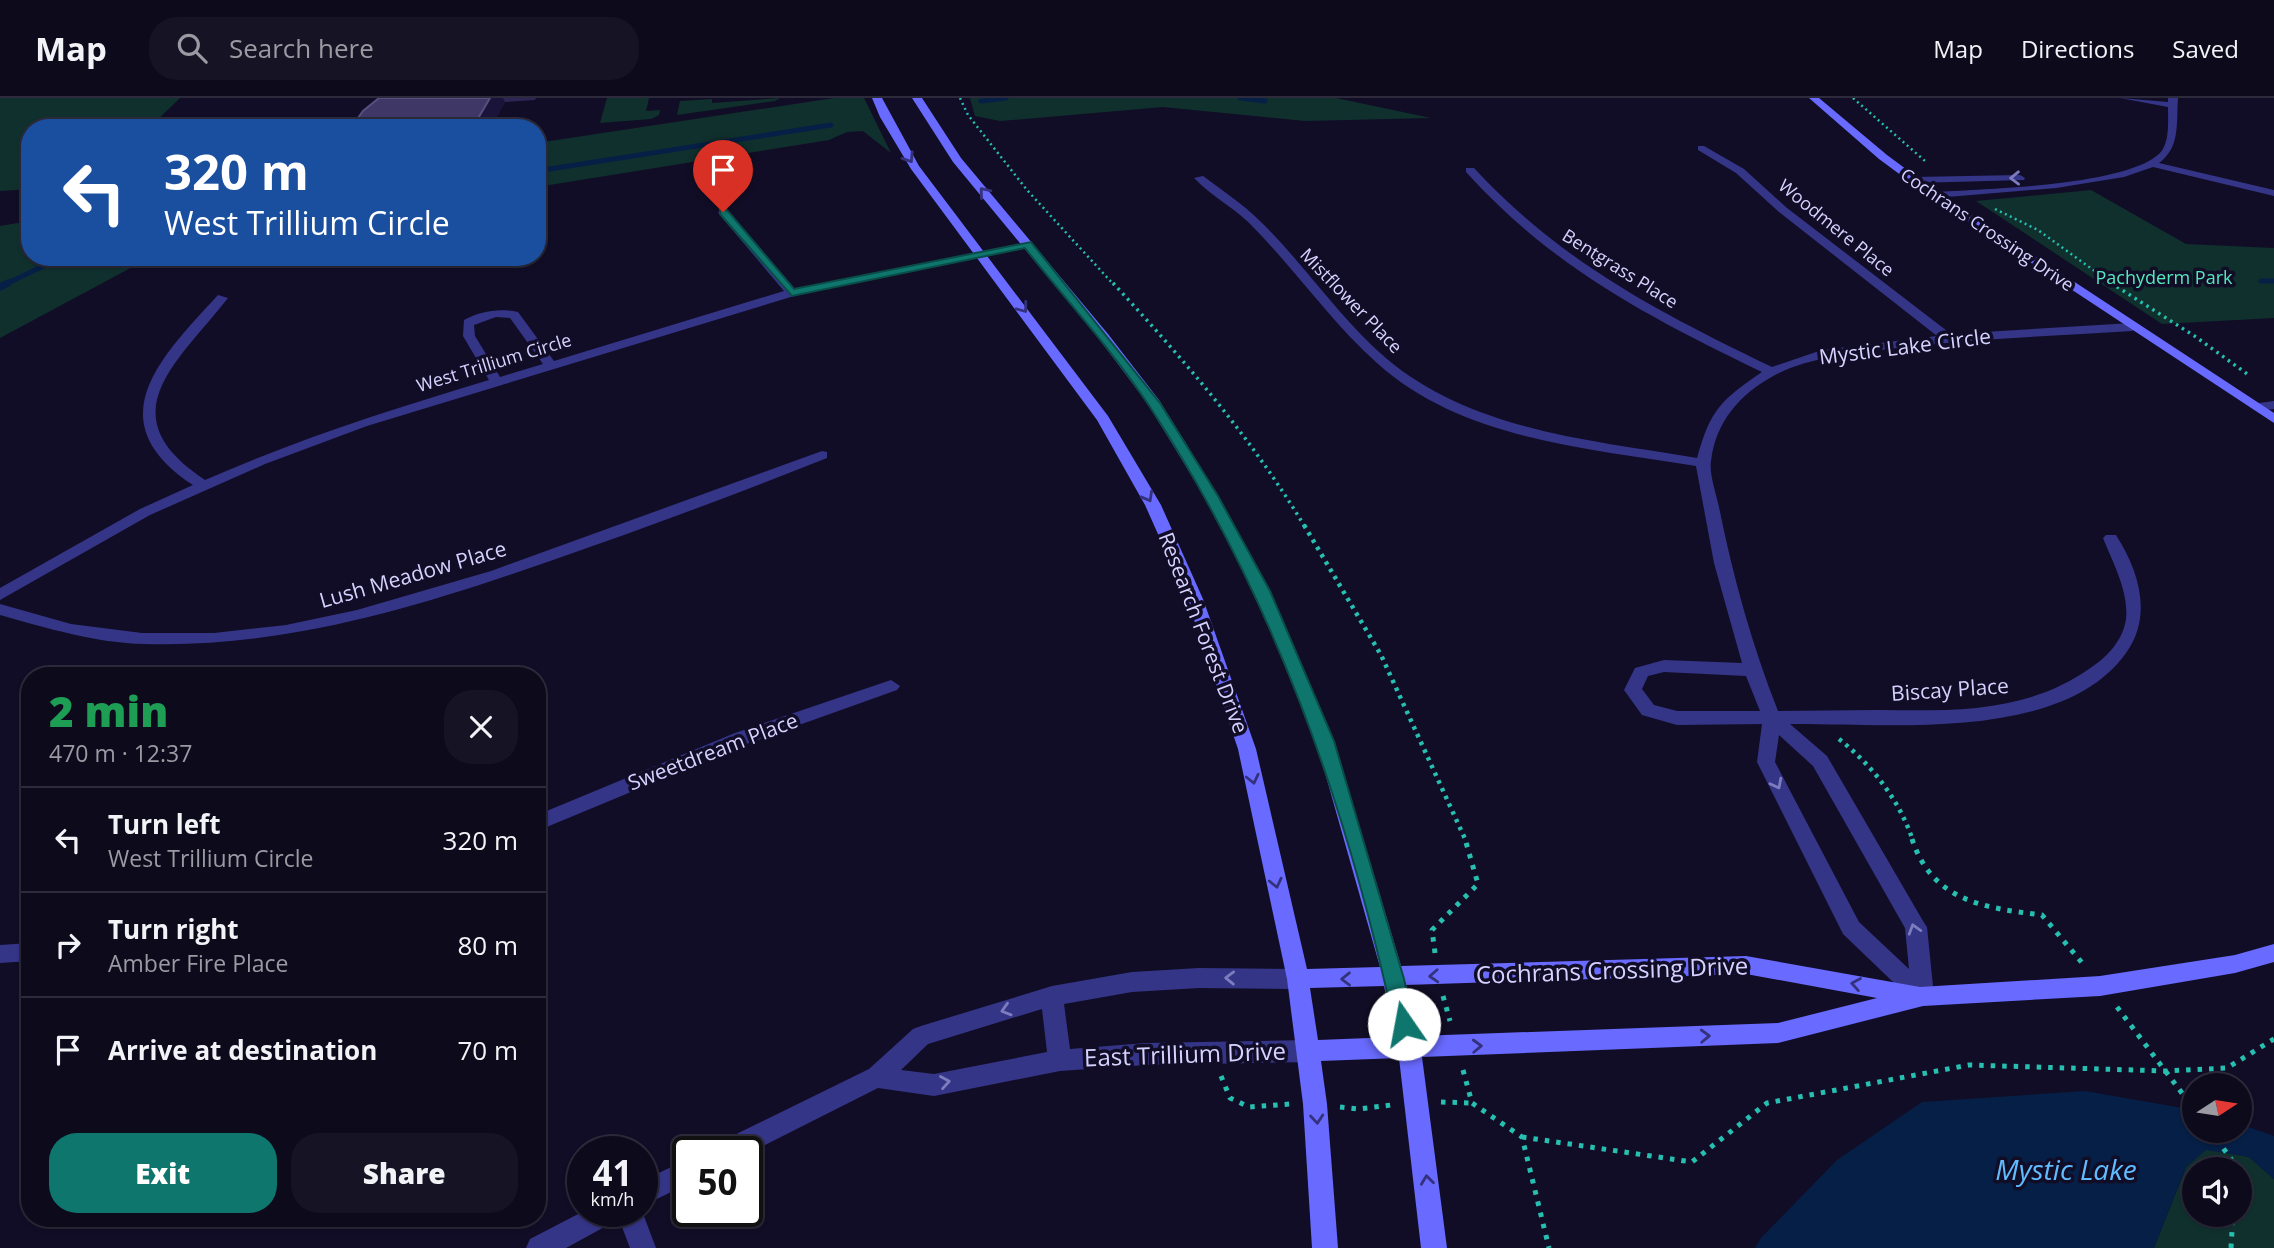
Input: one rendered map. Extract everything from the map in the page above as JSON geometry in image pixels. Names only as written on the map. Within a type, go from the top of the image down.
[{"type":"main road","name":"Research Forest Drive","points":[[877,98],[890,127],[915,167],[1103,419],[1164,528],[1195,600],[1247,749],[1298,979],[1310,1051],[1322,1173],[1325,1248]]},
{"type":"main road","points":[[917,98],[957,160],[1154,403],[1211,496],[1262,591],[1325,741],[1394,979],[1409,1047],[1434,1248]]},
{"type":"main road","name":"Cochrans Crossing Drive","points":[[1814,98],[1935,195],[2274,419]]},
{"type":"main road","name":"Cochrans Crossing Drive","points":[[1310,1051],[1778,1033],[1923,996],[2100,986],[2235,964],[2274,953]]},
{"type":"main road","name":"Cochrans Crossing Drive","points":[[1298,979],[1394,979],[1746,965],[1923,996]]},
{"type":"street","points":[[1914,180],[2083,179],[2118,176],[2151,164],[2162,158],[2170,145],[2172,102],[2125,98]]},
{"type":"street","name":"Woodmere Place","points":[[1701,148],[1740,171],[1793,218],[1948,338]]},
{"type":"street","points":[[2151,164],[2274,193]]},
{"type":"street","name":"Bentgrass Place","points":[[1470,170],[1492,197],[1527,229],[1574,264],[1633,301],[1771,372]]},
{"type":"street","name":"Mistflower Place","points":[[1199,178],[1238,206],[1365,344],[1411,383],[1450,404],[1529,431],[1703,463]]},
{"type":"street","points":[[1935,195],[2063,185],[2083,179]]},
{"type":"street","points":[[723,212],[792,293]]},
{"type":"street","name":"West Trillium Circle","points":[[0,595],[92,540],[203,485],[350,428],[792,293],[1028,245]]},
{"type":"street","points":[[203,485],[176,467],[161,451],[152,433],[149,404],[162,371],[222,298]]},
{"type":"street","points":[[497,382],[469,336],[468,323],[474,319],[498,314],[514,315],[551,366]]},
{"type":"street","name":"Mystic Lake Circle","points":[[1923,996],[1916,928],[1820,761],[1772,719],[1753,670],[1722,563],[1703,463],[1721,411],[1743,391],[1771,372],[1822,354],[1948,338],[2132,327]]},
{"type":"street","points":[[2257,407],[2274,405]]},
{"type":"street","name":"Lush Meadow Place","points":[[0,609],[44,626],[164,640],[252,635],[349,619],[538,560],[822,454]]},
{"type":"street","name":"Biscay Place","points":[[1753,670],[1664,666],[1641,672],[1633,690],[1648,710],[1677,718],[1943,717],[2012,710],[2053,699],[2088,681],[2111,661],[2126,640],[2134,619],[2131,592],[2111,538]]},
{"type":"street","name":"Sweetdream Place","points":[[546,819],[742,738],[891,686]]},
{"type":"street","name":"Mystic Lake Circle","points":[[1772,719],[1766,762],[1851,928],[1923,996]]},
{"type":"street","points":[[0,954],[21,953]]},
{"type":"street","points":[[757,1136],[877,1077],[920,1036],[1052,996],[1132,982],[1199,978],[1298,979]]},
{"type":"street","name":"East Trillium Drive","points":[[1052,996],[1060,1060]]},
{"type":"street","name":"East Trillium Drive","points":[[877,1077],[934,1085],[1060,1060],[1146,1054],[1310,1051]]},
{"type":"street","points":[[539,1248],[579,1227]]},
{"type":"street","points":[[635,1227],[643,1248]]},
{"type":"path","points":[[960,98],[968,114],[1027,190],[1165,340],[1233,419],[1273,474],[1381,655],[1464,834],[1478,884],[1432,930],[1437,976],[1472,1103],[1522,1137],[1692,1162],[1767,1103],[1781,1100],[1969,1065],[2166,1071],[2227,1068],[2274,1039]]},
{"type":"path","points":[[1853,98],[1931,166],[1935,179]]},
{"type":"path","points":[[1956,193],[1967,200],[2010,214],[2036,230],[2103,279],[2172,318],[2250,376],[2253,384]]},
{"type":"path","points":[[1811,718],[1848,746],[1868,766],[1906,824],[1918,858],[1931,878],[1953,892],[1996,910],[2042,915],[2182,1092]]},
{"type":"path","points":[[1522,1137],[1549,1248]]},
{"type":"path","points":[[2231,1248],[2232,1227]]},
{"type":"green space","points":[[0,98],[180,98],[158,119],[21,119],[21,190],[0,191]]},
{"type":"green space","points":[[607,98],[649,98],[646,111],[660,110],[659,115],[651,119],[600,123]]},
{"type":"green space","points":[[780,98],[775,101],[677,115],[680,101],[712,99],[712,103]]},
{"type":"green space","points":[[834,98],[864,98],[891,153],[863,131],[847,132],[829,140],[546,186],[546,142]]},
{"type":"green space","points":[[970,98],[1336,98],[1431,118],[1305,121],[1163,107],[1000,121],[975,116]]},
{"type":"green space","name":"Pachyderm Park","points":[[2091,190],[2186,244],[2274,248],[2274,318],[2162,324],[1976,201]]},
{"type":"green space","points":[[21,222],[21,266],[134,266],[0,338],[0,226]]},
{"type":"green space","points":[[2206,1149],[2249,1157],[2197,1157]]},
{"type":"green space","points":[[2252,1160],[2274,1179],[2274,1248],[2154,1248],[2182,1177],[2182,1227],[2252,1227]]},
{"type":"water","name":"Mystic Lake","points":[[2085,1091],[2182,1108],[2182,1143],[2252,1143],[2252,1128],[2274,1136],[2274,1179],[2252,1157],[2206,1150],[2198,1157],[2182,1157],[2182,1177],[2154,1248],[1755,1248],[1761,1238],[1837,1160],[1922,1102]]},
{"type":"building","points":[[379,98],[490,98],[478,119],[357,119]]},
{"type":"waterway","points":[[981,101],[1006,98]]},
{"type":"waterway","points":[[1240,98],[1265,101]]},
{"type":"waterway","points":[[546,170],[831,125]]},
{"type":"waterway","points":[[4,285],[43,266]]},
{"type":"waterway","points":[[2261,281],[2274,281]]},
{"type":"waterway","points":[[4,285],[8,283]]},
{"type":"waterway","points":[[0,287],[4,285]]},
{"type":"route","points":[[723,212],[792,293],[1028,245],[1154,403],[1211,496],[1262,591],[1325,741],[1394,979],[1404,1024]]}]
